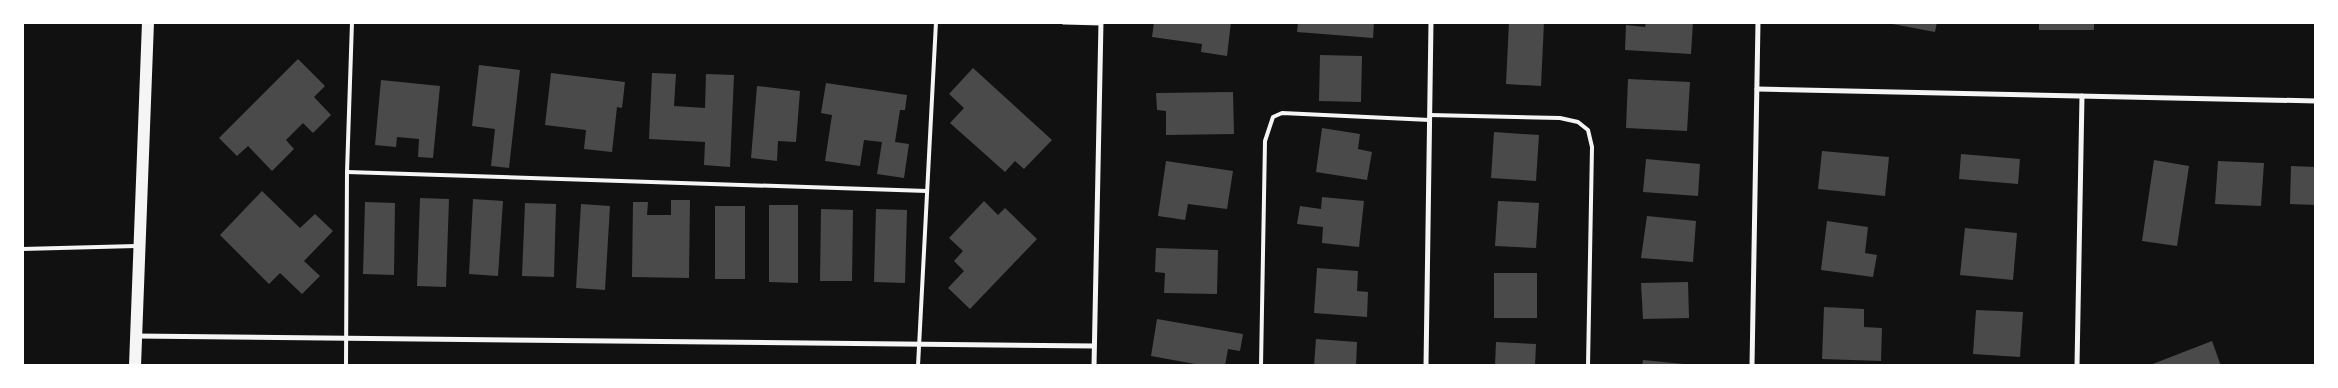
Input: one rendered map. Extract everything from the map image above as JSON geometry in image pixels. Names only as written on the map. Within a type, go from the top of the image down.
[{"type":"main road","points":[[135,366],[148,22]]},
{"type":"street","points":[[1064,22],[1101,23],[1094,366]]},
{"type":"street","points":[[1426,366],[1431,22]]},
{"type":"street","points":[[1752,366],[1758,22]]},
{"type":"street","points":[[1757,90],[2316,101]]},
{"type":"street","points":[[2077,366],[2082,96]]},
{"type":"street","points":[[135,336],[1094,346]]},
{"type":"lane","points":[[346,366],[347,172],[352,22]]},
{"type":"lane","points":[[918,366],[936,22]]},
{"type":"lane","points":[[1261,366],[1266,141],[1273,117],[1282,113],[1560,118],[1578,122],[1588,130],[1592,147],[1588,366]]},
{"type":"lane","points":[[347,172],[927,191]]},
{"type":"lane","points":[[22,249],[139,246]]},
{"type":"building","points":[[1154,22],[1231,22],[1227,56],[1201,52],[1202,44],[1152,37]]},
{"type":"building","points":[[1298,22],[1374,22],[1373,38],[1297,32]]},
{"type":"building","points":[[1509,22],[1544,22],[1541,86],[1506,84]]},
{"type":"building","points":[[1646,22],[1693,22],[1691,54],[1625,50],[1626,25],[1645,27]]},
{"type":"building","points":[[1882,22],[1937,22],[1935,32]]},
{"type":"building","points":[[2039,22],[2094,22],[2094,30],[2039,30]]},
{"type":"building","points":[[1320,55],[1362,56],[1361,102],[1319,101]]},
{"type":"building","points":[[298,59],[325,86],[314,97],[331,115],[313,133],[303,123],[286,140],[294,149],[272,171],[248,146],[237,156],[219,138]]},
{"type":"building","points":[[479,65],[520,70],[509,168],[491,166],[495,129],[472,126]]},
{"type":"building","points":[[973,68],[1052,140],[1024,169],[1015,161],[1005,172],[950,123],[964,108],[949,94]]},
{"type":"building","points":[[551,73],[625,82],[622,108],[617,107],[612,152],[584,149],[586,130],[545,125]]},
{"type":"building","points":[[652,73],[676,74],[674,106],[705,108],[706,74],[734,75],[730,167],[704,165],[705,142],[649,139]]},
{"type":"building","points":[[1628,79],[1690,82],[1687,131],[1626,128]]},
{"type":"building","points":[[381,80],[440,86],[433,158],[418,157],[419,139],[397,137],[396,147],[375,145]]},
{"type":"building","points":[[826,83],[907,95],[905,110],[900,110],[895,142],[909,144],[904,178],[877,174],[882,142],[864,140],[860,166],[825,161],[832,115],[821,113]]},
{"type":"building","points":[[757,86],[800,91],[796,142],[778,141],[777,161],[751,158]]},
{"type":"building","points":[[1233,92],[1234,134],[1166,135],[1166,111],[1157,110],[1156,93]]},
{"type":"building","points":[[1322,128],[1360,134],[1358,149],[1372,152],[1367,180],[1316,172]]},
{"type":"building","points":[[1494,132],[1539,135],[1536,181],[1491,178]]},
{"type":"building","points":[[1822,151],[1889,157],[1885,196],[1818,189]]},
{"type":"building","points":[[1961,154],[2020,159],[2018,184],[1959,179]]},
{"type":"building","points":[[1646,159],[1700,164],[1698,196],[1643,192]]},
{"type":"building","points":[[2154,160],[2189,166],[2177,246],[2142,241]]},
{"type":"building","points":[[1166,161],[1233,171],[1227,209],[1188,204],[1185,220],[1158,216]]},
{"type":"building","points":[[2218,161],[2264,163],[2261,206],[2215,204]]},
{"type":"building","points":[[2291,166],[2316,167],[2316,205],[2290,204]]},
{"type":"building","points":[[262,191],[300,228],[315,214],[333,231],[304,261],[320,276],[302,294],[280,273],[269,284],[220,235]]},
{"type":"building","points":[[1322,197],[1364,201],[1359,247],[1322,243],[1323,227],[1297,224],[1300,206],[1321,209]]},
{"type":"building","points":[[420,198],[449,199],[446,287],[417,286]]},
{"type":"building","points":[[473,199],[503,201],[498,276],[469,274]]},
{"type":"building","points":[[671,200],[690,200],[689,278],[632,277],[633,202],[648,202],[647,215],[671,215]]},
{"type":"building","points":[[984,201],[998,215],[1005,208],[1037,239],[970,309],[948,288],[964,271],[954,261],[963,251],[949,238]]},
{"type":"building","points":[[1498,201],[1539,203],[1536,248],[1495,246]]},
{"type":"building","points":[[365,202],[395,203],[394,275],[363,274]]},
{"type":"building","points":[[525,203],[556,204],[554,277],[522,276]]},
{"type":"building","points":[[581,204],[610,206],[605,290],[576,288]]},
{"type":"building","points":[[769,205],[798,205],[798,283],[769,282]]},
{"type":"building","points":[[715,206],[745,206],[745,279],[715,279]]},
{"type":"building","points":[[821,209],[853,210],[852,281],[820,281]]},
{"type":"building","points":[[876,209],[907,210],[905,283],[874,282]]},
{"type":"building","points":[[1647,216],[1696,221],[1693,262],[1641,258]]},
{"type":"building","points":[[1827,221],[1868,227],[1865,253],[1877,255],[1873,277],[1821,270]]},
{"type":"building","points":[[1965,228],[2017,233],[2013,280],[1960,275]]},
{"type":"building","points":[[1156,248],[1218,250],[1217,294],[1164,293],[1165,273],[1155,272]]},
{"type":"building","points":[[1317,268],[1358,271],[1357,291],[1368,292],[1367,317],[1314,313]]},
{"type":"building","points":[[1494,273],[1537,273],[1537,318],[1494,318]]},
{"type":"building","points":[[1688,282],[1689,318],[1643,319],[1641,283]]},
{"type":"building","points":[[1824,307],[1864,309],[1864,327],[1882,328],[1881,361],[1822,359]]},
{"type":"building","points":[[1976,310],[2023,312],[2020,357],[1973,354]]},
{"type":"building","points":[[1157,319],[1243,334],[1240,351],[1228,349],[1225,366],[1206,366],[1151,356]]},
{"type":"building","points":[[1316,339],[1357,342],[1356,366],[1314,366]]},
{"type":"building","points":[[2212,341],[2221,366],[2150,366],[2150,365]]},
{"type":"building","points":[[1496,342],[1536,344],[1535,366],[1495,366]]},
{"type":"building","points":[[1643,360],[1684,364],[1684,366],[1642,366]]}]
